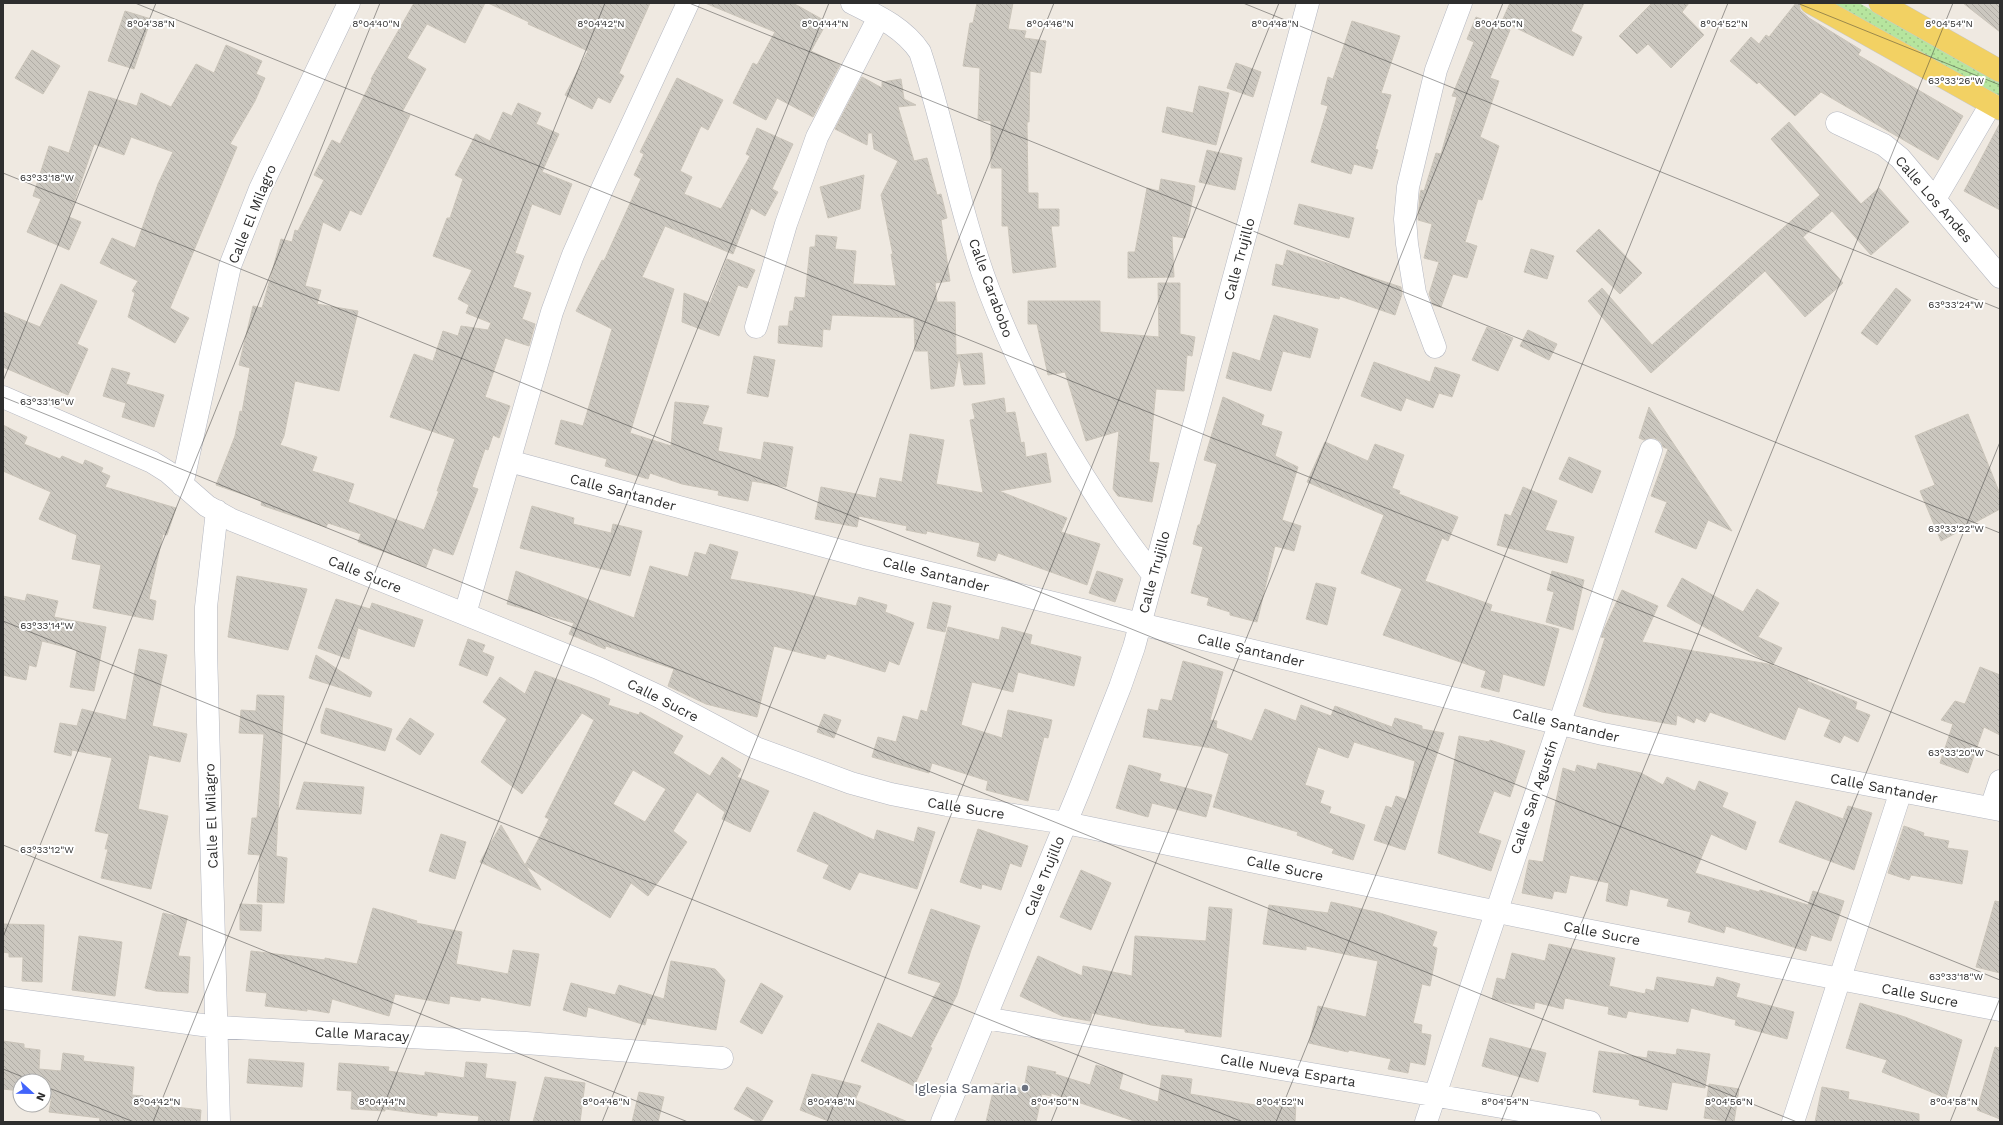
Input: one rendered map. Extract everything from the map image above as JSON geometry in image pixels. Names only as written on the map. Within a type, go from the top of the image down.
[{"type":"main road","points":[[1810,3],[1995,107]]},
{"type":"main road","points":[[1880,3],[2000,71]]},
{"type":"street","name":"Calle El Milagro","points":[[182,486],[230,266],[260,189],[349,3]]},
{"type":"street","points":[[465,614],[552,312],[573,255],[688,3]]},
{"type":"street","name":"Calle Carabobo","points":[[852,3],[902,31],[912,40],[920,52],[972,237],[1005,331],[1035,394],[1105,510],[1153,575]]},
{"type":"street","name":"Calle Trujillo","points":[[942,1122],[1066,823],[1120,687],[1140,624],[1308,3]]},
{"type":"street","points":[[1435,347],[1415,293],[1407,244],[1405,218],[1408,187],[1436,70],[1461,3]]},
{"type":"street","points":[[756,327],[786,224],[814,144],[879,17]]},
{"type":"street","points":[[1935,199],[1995,107]]},
{"type":"street","name":"Calle Los Andes","points":[[1837,123],[1884,145],[1900,158],[2000,277]]},
{"type":"street","name":"Calle Sucre","points":[[3,397],[152,462],[168,472],[182,486],[207,506],[232,520],[366,576],[598,668],[658,696],[756,748],[786,761],[851,783],[903,797],[1066,823],[1496,911],[2000,1010]]},
{"type":"street","name":"Calle San Agustín","points":[[1426,1122],[1651,450]]},
{"type":"street","name":"Calle Santander","points":[[509,461],[864,557],[1640,742],[1996,809]]},
{"type":"street","name":"Calle El Milagro","points":[[217,511],[206,607],[206,650],[220,1122]]},
{"type":"street","points":[[1996,809],[2000,782]]},
{"type":"street","points":[[1792,1122],[1901,791]]},
{"type":"street","name":"Calle Maracay","points":[[3,998],[218,1027],[526,1043],[722,1058]]},
{"type":"street","name":"Calle Nueva Esparta","points":[[985,1018],[1590,1122]]},
{"type":"green space","points":[[1831,3],[1859,3],[2000,82],[2000,98]]},
{"type":"building","points":[[414,3],[485,3],[465,43],[427,24],[407,58],[426,69],[402,112],[410,115],[361,215],[350,210],[340,231],[323,222],[305,286],[321,290],[317,304],[358,311],[339,391],[295,381],[284,436],[280,445],[317,457],[312,471],[354,484],[348,502],[424,530],[439,491],[437,491],[455,439],[390,417],[414,354],[433,361],[443,331],[458,336],[461,326],[488,330],[491,323],[466,313],[469,305],[458,299],[472,270],[433,256],[447,218],[450,218],[463,179],[455,175],[476,134],[490,141],[503,112],[512,116],[518,103],[541,113],[536,124],[559,134],[542,172],[572,184],[560,215],[532,204],[515,253],[524,256],[513,287],[531,293],[522,319],[535,324],[529,346],[505,338],[485,397],[510,406],[499,438],[493,435],[488,450],[485,449],[472,487],[478,489],[453,555],[433,548],[426,567],[358,542],[361,534],[328,523],[326,527],[261,505],[262,501],[216,485],[235,436],[240,411],[242,412],[250,368],[239,365],[253,306],[262,308],[281,239],[292,242],[295,230],[298,231],[324,180],[314,175],[332,140],[340,144],[372,80],[371,79]]},
{"type":"building","points":[[488,3],[650,3],[619,73],[624,76],[610,103],[598,97],[592,109],[565,95],[588,51],[528,24],[529,22]]},
{"type":"building","points":[[705,3],[793,3],[827,22],[811,51],[840,65],[813,117],[777,98],[766,120],[733,103],[753,63],[757,65],[775,32]]},
{"type":"building","points":[[977,3],[1013,3],[1008,29],[1026,31],[1024,38],[1046,41],[1041,73],[1030,71],[1029,122],[1027,122],[1028,193],[1038,193],[1038,209],[1059,209],[1059,226],[1051,226],[1056,267],[1013,273],[1008,226],[1002,226],[1002,168],[991,168],[991,121],[978,120],[980,68],[963,66],[970,23],[973,23]]},
{"type":"building","points":[[1510,3],[1584,3],[1571,31],[1582,37],[1573,56],[1502,21]]},
{"type":"building","points":[[1652,3],[1689,3],[1682,12],[1704,35],[1671,68],[1648,44],[1637,54],[1619,36]]},
{"type":"building","points":[[1796,3],[1799,3],[1800,10],[1809,18],[1861,50],[1858,55],[1963,116],[1938,160],[1821,92],[1795,116],[1759,82],[1757,84],[1730,61],[1751,37],[1759,44],[1766,35],[1769,37]]},
{"type":"building","points":[[1963,3],[2000,3],[2000,32]]},
{"type":"building","points":[[125,11],[151,19],[134,69],[108,61]]},
{"type":"building","points":[[1476,17],[1510,30],[1490,78],[1499,81],[1480,137],[1499,146],[1482,200],[1478,199],[1465,242],[1477,246],[1467,278],[1453,274],[1441,307],[1433,305],[1429,294],[1439,262],[1424,258],[1432,224],[1418,220],[1420,194],[1421,190],[1424,191],[1436,153],[1441,154],[1457,97],[1452,96],[1474,42],[1467,39]]},
{"type":"building","points":[[1352,21],[1400,36],[1381,93],[1391,95],[1375,149],[1378,150],[1372,169],[1354,164],[1351,174],[1311,162],[1328,106],[1321,104],[1328,77],[1333,79]]},
{"type":"building","points":[[226,45],[262,61],[256,74],[265,78],[255,101],[230,144],[237,147],[170,308],[189,318],[175,343],[128,317],[135,293],[132,291],[138,281],[100,263],[112,238],[135,248],[158,184],[173,152],[131,137],[124,155],[94,144],[69,217],[81,222],[69,250],[27,232],[41,199],[33,196],[49,146],[69,153],[89,91],[137,106],[141,93],[171,107],[196,64],[214,73]]},
{"type":"building","points":[[32,50],[60,66],[43,94],[15,78]]},
{"type":"building","points":[[1236,63],[1261,72],[1253,97],[1227,88]]},
{"type":"building","points":[[862,77],[882,88],[882,82],[901,79],[904,99],[916,105],[898,107],[914,161],[927,158],[937,195],[941,194],[947,218],[941,220],[950,281],[935,283],[937,302],[955,302],[956,355],[982,353],[985,384],[964,385],[959,356],[954,386],[931,389],[928,351],[915,351],[914,318],[832,315],[830,330],[823,329],[822,347],[778,343],[779,326],[788,326],[790,311],[793,311],[795,297],[805,298],[810,247],[815,247],[816,235],[837,237],[835,249],[856,251],[853,284],[896,286],[891,254],[893,255],[881,195],[898,161],[874,149],[872,133],[868,133],[867,145],[835,129]]},
{"type":"building","points":[[677,78],[723,100],[708,130],[701,126],[680,171],[692,177],[684,194],[721,209],[750,156],[746,154],[757,128],[793,144],[772,189],[778,192],[765,216],[751,208],[733,254],[665,226],[642,277],[674,289],[630,433],[671,446],[675,402],[709,406],[702,424],[722,428],[718,451],[761,460],[764,442],[793,447],[786,487],[752,481],[748,501],[718,495],[719,491],[682,484],[650,473],[648,479],[605,466],[607,459],[555,444],[561,420],[583,426],[612,329],[576,311],[602,260],[604,261],[641,179],[634,175],[644,154],[640,152]]},
{"type":"building","points":[[1199,86],[1229,93],[1216,145],[1162,132],[1167,107],[1193,113]]},
{"type":"building","points":[[1789,122],[1861,204],[1879,188],[1909,222],[1871,255],[1832,211],[1803,237],[1843,283],[1805,317],[1765,271],[1651,373],[1588,301],[1602,288],[1652,345],[1820,195],[1771,139]]},
{"type":"building","points":[[2000,123],[2000,210],[1964,191]]},
{"type":"building","points":[[1207,150],[1242,158],[1235,190],[1199,182]]},
{"type":"building","points":[[864,175],[860,209],[828,218],[820,187]]},
{"type":"building","points":[[1161,179],[1195,186],[1185,238],[1172,236],[1174,277],[1128,278],[1128,252],[1135,252],[1147,188],[1159,191]]},
{"type":"building","points":[[1299,204],[1354,218],[1349,238],[1294,224]]},
{"type":"building","points":[[1599,229],[1642,273],[1620,294],[1576,251]]},
{"type":"building","points":[[1531,249],[1554,256],[1547,279],[1524,272]]},
{"type":"building","points":[[1287,250],[1401,287],[1402,294],[1395,315],[1340,296],[1339,299],[1272,285],[1276,264],[1283,266]]},
{"type":"building","points":[[727,259],[755,270],[747,288],[738,285],[719,336],[682,322],[684,293],[710,303]]},
{"type":"building","points":[[1158,283],[1180,283],[1180,334],[1195,337],[1192,356],[1187,355],[1184,391],[1156,389],[1149,462],[1159,463],[1152,502],[1118,496],[1113,489],[1119,431],[1086,441],[1065,372],[1048,375],[1037,324],[1028,324],[1028,301],[1100,301],[1100,332],[1159,337]]},
{"type":"building","points":[[61,284],[97,301],[77,344],[88,349],[68,395],[3,367],[3,312],[40,327]]},
{"type":"building","points":[[1896,288],[1911,300],[1877,345],[1861,333]]},
{"type":"building","points":[[1274,315],[1318,329],[1310,358],[1283,351],[1271,391],[1226,378],[1233,352],[1260,361]]},
{"type":"building","points":[[1487,327],[1513,338],[1498,371],[1472,360]]},
{"type":"building","points":[[1528,330],[1557,344],[1549,360],[1520,346]]},
{"type":"building","points":[[754,356],[775,360],[768,397],[747,393]]},
{"type":"building","points":[[1374,362],[1430,382],[1435,367],[1460,375],[1452,397],[1439,393],[1433,408],[1406,398],[1401,411],[1361,396]]},
{"type":"building","points":[[112,368],[130,373],[126,384],[164,395],[154,427],[122,417],[126,403],[103,396]]},
{"type":"building","points":[[1223,397],[1264,415],[1261,425],[1282,432],[1275,456],[1298,467],[1282,520],[1301,526],[1294,551],[1275,546],[1257,622],[1230,615],[1230,612],[1207,605],[1209,598],[1191,593],[1203,547],[1193,544],[1198,525],[1200,525],[1217,464],[1204,460]]},
{"type":"building","points":[[1004,398],[1006,413],[1015,412],[1021,443],[1024,442],[1026,457],[1046,453],[1051,482],[999,491],[1067,518],[1061,532],[1100,544],[1087,585],[998,553],[995,561],[977,556],[980,543],[927,531],[926,534],[906,530],[907,526],[859,516],[857,527],[815,519],[821,487],[876,498],[880,478],[902,482],[910,434],[944,440],[936,484],[983,493],[970,420],[975,419],[972,404]]},
{"type":"building","points":[[1649,407],[1732,531],[1708,520],[1696,549],[1655,532],[1667,502],[1651,496],[1668,449],[1663,447],[1661,442],[1655,438],[1644,440],[1639,438]]},
{"type":"building","points":[[1968,414],[2000,494],[2000,509],[1941,541],[1920,491],[1935,485],[1915,436]]},
{"type":"building","points":[[3,425],[27,437],[24,444],[60,459],[62,456],[83,465],[85,460],[103,468],[101,472],[110,476],[105,487],[176,508],[167,535],[163,534],[149,599],[156,601],[153,620],[93,608],[101,565],[72,559],[77,535],[39,519],[51,492],[3,471]]},
{"type":"building","points":[[1325,442],[1368,461],[1375,444],[1404,455],[1392,488],[1400,491],[1399,494],[1458,517],[1448,541],[1442,538],[1425,581],[1492,605],[1490,611],[1559,629],[1544,686],[1503,674],[1499,692],[1481,687],[1486,671],[1383,635],[1402,589],[1361,573],[1384,515],[1307,482]]},
{"type":"building","points":[[1569,457],[1601,471],[1592,493],[1559,479]]},
{"type":"building","points":[[1523,487],[1557,501],[1545,530],[1574,537],[1567,563],[1497,545],[1505,514],[1511,516]]},
{"type":"building","points":[[532,506],[574,518],[573,524],[611,533],[613,524],[642,531],[630,576],[520,548]]},
{"type":"building","points":[[710,544],[738,552],[730,579],[793,591],[856,606],[859,597],[887,605],[885,612],[914,623],[899,665],[889,661],[885,672],[827,654],[825,659],[774,646],[757,717],[706,704],[668,686],[674,669],[606,646],[605,649],[569,634],[574,623],[507,604],[516,571],[634,618],[650,566],[688,577],[695,552],[706,555]]},
{"type":"building","points":[[1097,571],[1123,579],[1115,602],[1089,593]]},
{"type":"building","points":[[1552,571],[1584,580],[1573,630],[1546,622],[1554,592],[1547,590]]},
{"type":"building","points":[[237,576],[307,589],[288,650],[228,637]]},
{"type":"building","points":[[1682,578],[1743,612],[1757,589],[1779,603],[1758,637],[1782,648],[1773,665],[1667,606]]},
{"type":"building","points":[[1316,583],[1336,588],[1327,625],[1306,619]]},
{"type":"building","points":[[1622,590],[1658,606],[1642,642],[1768,664],[1808,679],[1807,681],[1857,702],[1855,709],[1870,715],[1858,742],[1844,735],[1840,743],[1824,736],[1831,720],[1798,707],[1785,740],[1710,712],[1705,722],[1696,718],[1694,723],[1677,715],[1676,725],[1602,712],[1583,706],[1605,638],[1601,637],[1602,634]]},
{"type":"building","points":[[27,594],[58,601],[54,617],[106,627],[94,691],[70,687],[77,650],[42,641],[36,667],[29,665],[26,680],[3,675],[3,596],[25,601]]},
{"type":"building","points":[[336,599],[370,609],[372,603],[423,620],[414,647],[358,628],[349,659],[318,648]]},
{"type":"building","points":[[933,602],[951,606],[945,632],[927,628]]},
{"type":"building","points":[[948,627],[999,640],[1002,627],[1032,635],[1030,644],[1081,657],[1074,686],[1018,672],[1013,692],[972,682],[961,725],[1002,738],[1008,710],[1052,720],[1048,738],[1044,737],[1028,801],[986,790],[988,781],[932,763],[929,773],[872,757],[878,737],[896,742],[903,716],[918,720],[921,710],[927,712]]},
{"type":"building","points":[[468,639],[485,645],[482,652],[494,657],[487,676],[459,665]]},
{"type":"building","points":[[139,649],[167,655],[152,726],[187,734],[180,762],[149,755],[138,809],[168,816],[151,889],[101,878],[108,849],[105,849],[109,834],[95,831],[112,758],[72,750],[71,756],[54,752],[60,723],[77,726],[82,709],[126,720]]},
{"type":"building","points":[[316,655],[372,692],[370,697],[309,678]]},
{"type":"building","points":[[1183,661],[1223,672],[1210,720],[1217,721],[1216,728],[1252,741],[1265,709],[1296,721],[1301,705],[1331,716],[1335,706],[1392,727],[1395,718],[1422,726],[1422,729],[1444,733],[1405,850],[1374,840],[1386,806],[1392,808],[1396,796],[1407,800],[1415,761],[1354,742],[1348,758],[1318,747],[1305,785],[1324,791],[1320,803],[1331,807],[1329,813],[1365,825],[1353,860],[1332,853],[1334,849],[1297,835],[1298,832],[1213,807],[1229,754],[1212,748],[1143,737],[1148,709],[1158,711],[1161,699],[1172,701]]},
{"type":"building","points":[[1980,667],[2000,675],[2000,735],[1984,727],[1968,773],[1940,763],[1953,724],[1941,720],[1955,701],[1965,704]]},
{"type":"building","points":[[535,671],[610,699],[608,705],[639,715],[640,712],[683,736],[673,753],[710,776],[722,757],[741,770],[737,777],[769,791],[750,832],[722,819],[725,812],[697,792],[673,831],[687,842],[648,896],[631,883],[610,918],[526,866],[541,890],[480,862],[501,825],[525,865],[549,819],[545,817],[594,720],[582,713],[522,794],[481,762],[507,719],[483,702],[500,677],[525,694]],"holes":[[[633,770],[666,789],[645,822],[613,804]]]},
{"type":"building","points":[[257,695],[284,696],[276,856],[287,858],[284,903],[257,902],[260,855],[248,854],[252,818],[257,818],[264,734],[239,733],[241,710],[256,711]]},
{"type":"building","points":[[326,708],[392,729],[385,751],[321,733],[321,725]]},
{"type":"building","points":[[824,714],[841,720],[834,738],[817,732]]},
{"type":"building","points":[[410,718],[434,734],[420,755],[396,739]]},
{"type":"building","points":[[1459,736],[1489,742],[1490,740],[1525,751],[1510,797],[1494,791],[1478,833],[1501,841],[1491,871],[1438,853]]},
{"type":"building","points":[[1598,763],[1641,773],[1663,785],[1667,777],[1695,791],[1699,781],[1728,793],[1722,807],[1756,822],[1746,850],[1711,834],[1695,873],[1759,892],[1760,890],[1808,905],[1813,891],[1844,901],[1831,941],[1811,935],[1806,951],[1726,926],[1724,933],[1688,922],[1691,912],[1667,906],[1669,899],[1630,889],[1627,906],[1606,901],[1609,883],[1570,875],[1566,893],[1554,891],[1552,899],[1522,893],[1529,860],[1543,862],[1563,768],[1575,772],[1577,765],[1596,770]]},
{"type":"building","points":[[1129,765],[1161,774],[1159,781],[1212,795],[1206,817],[1152,803],[1148,817],[1116,808]]},
{"type":"building","points":[[304,782],[364,787],[361,814],[296,809]]},
{"type":"building","points":[[1796,801],[1843,819],[1848,806],[1872,813],[1854,870],[1779,842]]},
{"type":"building","points":[[814,812],[874,840],[877,830],[914,842],[918,827],[935,832],[917,889],[859,872],[850,890],[823,878],[829,865],[797,851]]},
{"type":"building","points":[[1904,826],[1924,833],[1923,836],[1949,841],[1947,848],[1968,851],[1962,884],[1911,875],[1909,880],[1888,873]]},
{"type":"building","points":[[978,829],[1028,846],[1021,867],[1010,863],[1001,890],[982,884],[981,889],[960,882]]},
{"type":"building","points":[[441,834],[466,842],[455,879],[429,871]]},
{"type":"building","points":[[1081,870],[1111,883],[1091,930],[1060,917]]},
{"type":"building","points":[[1995,901],[2000,902],[2000,973],[1976,967]]},
{"type":"building","points":[[1331,902],[1380,913],[1437,932],[1432,946],[1437,948],[1430,986],[1422,984],[1413,1023],[1422,1025],[1421,1033],[1431,1035],[1425,1065],[1410,1062],[1408,1073],[1388,1069],[1391,1059],[1349,1050],[1348,1052],[1309,1043],[1318,1006],[1366,1017],[1378,961],[1306,946],[1306,950],[1263,944],[1269,905],[1328,913]]},
{"type":"building","points":[[240,904],[262,905],[261,931],[240,930]]},
{"type":"building","points":[[1209,907],[1232,909],[1221,1037],[1185,1032],[1185,1029],[1151,1025],[1092,1013],[1090,1021],[1062,1016],[1020,996],[1038,956],[1082,976],[1083,966],[1132,976],[1135,936],[1206,941]]},
{"type":"building","points":[[373,908],[417,921],[416,923],[462,932],[456,964],[508,974],[513,950],[539,954],[530,1006],[481,997],[480,1001],[450,996],[449,1004],[395,994],[389,1016],[332,999],[329,1013],[307,1009],[307,1011],[265,1006],[267,993],[246,991],[251,951],[325,960],[325,958],[357,964]]},
{"type":"building","points":[[931,909],[980,926],[957,995],[930,1047],[932,1048],[914,1086],[861,1061],[878,1023],[912,1038],[941,983],[908,973]]},
{"type":"building","points":[[163,913],[187,919],[178,956],[190,957],[188,993],[156,991],[145,988]]},
{"type":"building","points":[[3,924],[44,925],[42,982],[22,981],[23,957],[9,957],[9,953],[3,952]]},
{"type":"building","points":[[79,936],[122,942],[115,996],[72,990]]},
{"type":"building","points":[[1549,944],[1615,958],[1609,986],[1645,994],[1646,989],[1654,991],[1657,977],[1714,987],[1717,977],[1740,984],[1736,997],[1794,1012],[1787,1039],[1735,1025],[1736,1020],[1691,1008],[1688,1022],[1628,1011],[1626,1018],[1608,1014],[1609,1007],[1565,998],[1563,1009],[1535,1002],[1534,1009],[1492,999],[1497,978],[1505,980],[1512,953],[1545,961]]},
{"type":"building","points":[[671,961],[715,969],[725,980],[716,1030],[647,1018],[645,1025],[588,1007],[586,1017],[563,1010],[571,983],[615,995],[619,985],[664,999]]},
{"type":"building","points":[[761,983],[783,996],[762,1034],[740,1022]]},
{"type":"building","points":[[1860,1003],[1905,1017],[1962,1040],[1946,1098],[1882,1072],[1887,1060],[1846,1048]]},
{"type":"building","points":[[1490,1038],[1546,1053],[1538,1082],[1482,1066]]},
{"type":"building","points":[[3,1041],[24,1044],[24,1048],[40,1050],[39,1069],[61,1071],[63,1053],[84,1056],[83,1061],[134,1067],[132,1095],[143,1096],[143,1103],[201,1110],[200,1122],[99,1122],[100,1118],[52,1112],[52,1073],[12,1073],[12,1090],[3,1089]]},
{"type":"building","points":[[1995,1047],[2000,1048],[2000,1119],[1977,1110]]},
{"type":"building","points":[[1677,1049],[1710,1054],[1705,1088],[1672,1082],[1667,1110],[1639,1105],[1640,1100],[1593,1092],[1599,1051],[1647,1058],[1648,1051],[1676,1055]]},
{"type":"building","points":[[249,1059],[304,1063],[302,1087],[247,1083]]},
{"type":"building","points":[[466,1062],[487,1064],[485,1078],[516,1082],[509,1122],[478,1122],[479,1116],[437,1112],[437,1116],[385,1109],[385,1111],[351,1109],[352,1091],[337,1090],[339,1063],[389,1067],[388,1071],[425,1076],[425,1072],[464,1078]]},
{"type":"building","points":[[1096,1065],[1123,1073],[1119,1089],[1158,1102],[1162,1075],[1192,1079],[1190,1094],[1261,1106],[1262,1098],[1296,1103],[1295,1122],[1137,1122],[1051,1093],[1051,1096],[1042,1094],[1036,1122],[986,1122],[995,1083],[1024,1089],[1028,1066],[1056,1072],[1055,1074],[1090,1085]]},
{"type":"building","points":[[812,1074],[861,1086],[855,1100],[908,1122],[831,1122],[800,1110]]},
{"type":"building","points":[[545,1077],[585,1083],[580,1122],[533,1122]]},
{"type":"building","points":[[1709,1084],[1739,1089],[1734,1122],[1704,1118]]},
{"type":"building","points":[[747,1087],[773,1101],[761,1122],[758,1122],[734,1109]]},
{"type":"building","points":[[1822,1087],[1849,1092],[1848,1099],[1919,1114],[1919,1122],[1815,1122]]},
{"type":"building","points":[[639,1092],[664,1097],[658,1122],[632,1122]]},
{"type":"place","name":"Iglesia Samaria","points":[[1025,1088]]}]
